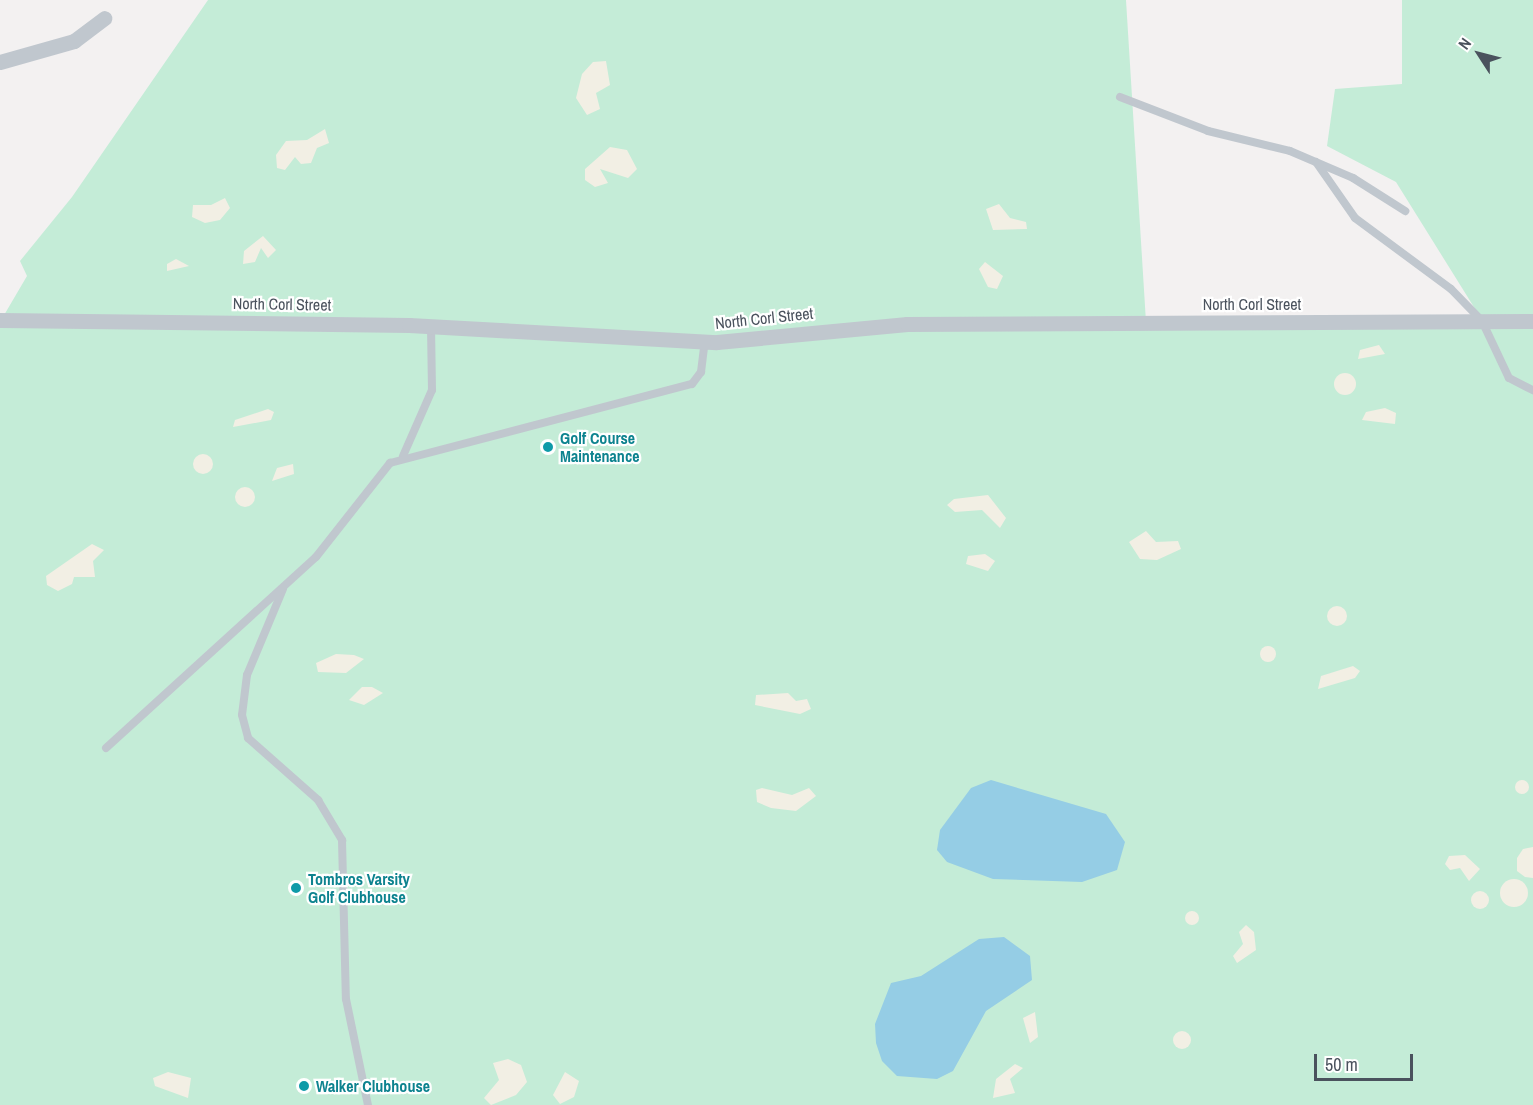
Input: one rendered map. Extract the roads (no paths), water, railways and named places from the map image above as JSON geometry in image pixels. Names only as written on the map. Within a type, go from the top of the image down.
[{"type":"street","points":[[0,62],[74,41],[104,18]]},
{"type":"street","name":"North Corl Street","points":[[0,320],[431,326],[705,341],[907,324],[1533,321]]},
{"type":"lane","points":[[1120,96],[1208,131],[1267,143],[1316,162],[1404,211]]},
{"type":"lane","points":[[1316,162],[1355,218],[1451,289],[1482,321],[1509,378],[1533,390]]},
{"type":"lane","points":[[402,456],[432,390],[431,326]]},
{"type":"lane","points":[[106,748],[316,557],[384,470],[402,456],[682,387],[701,372],[705,341]]},
{"type":"lane","points":[[284,588],[247,675],[242,715],[248,738],[318,800],[342,840],[346,999],[368,1105]]},
{"type":"water","points":[[991,780],[1106,814],[1125,842],[1117,870],[1082,882],[993,879],[947,862],[937,850],[940,830],[971,788]]},
{"type":"water","points":[[1004,937],[1030,956],[1032,980],[986,1011],[953,1071],[937,1079],[897,1076],[882,1061],[876,1043],[875,1024],[891,983],[921,976],[979,939]]},
{"type":"place","name":"Golf Course Maintenance","points":[[548,447]]},
{"type":"place","name":"Tombros Varsity Golf Clubhouse","points":[[296,888]]},
{"type":"place","name":"Walker Clubhouse","points":[[304,1086]]}]
